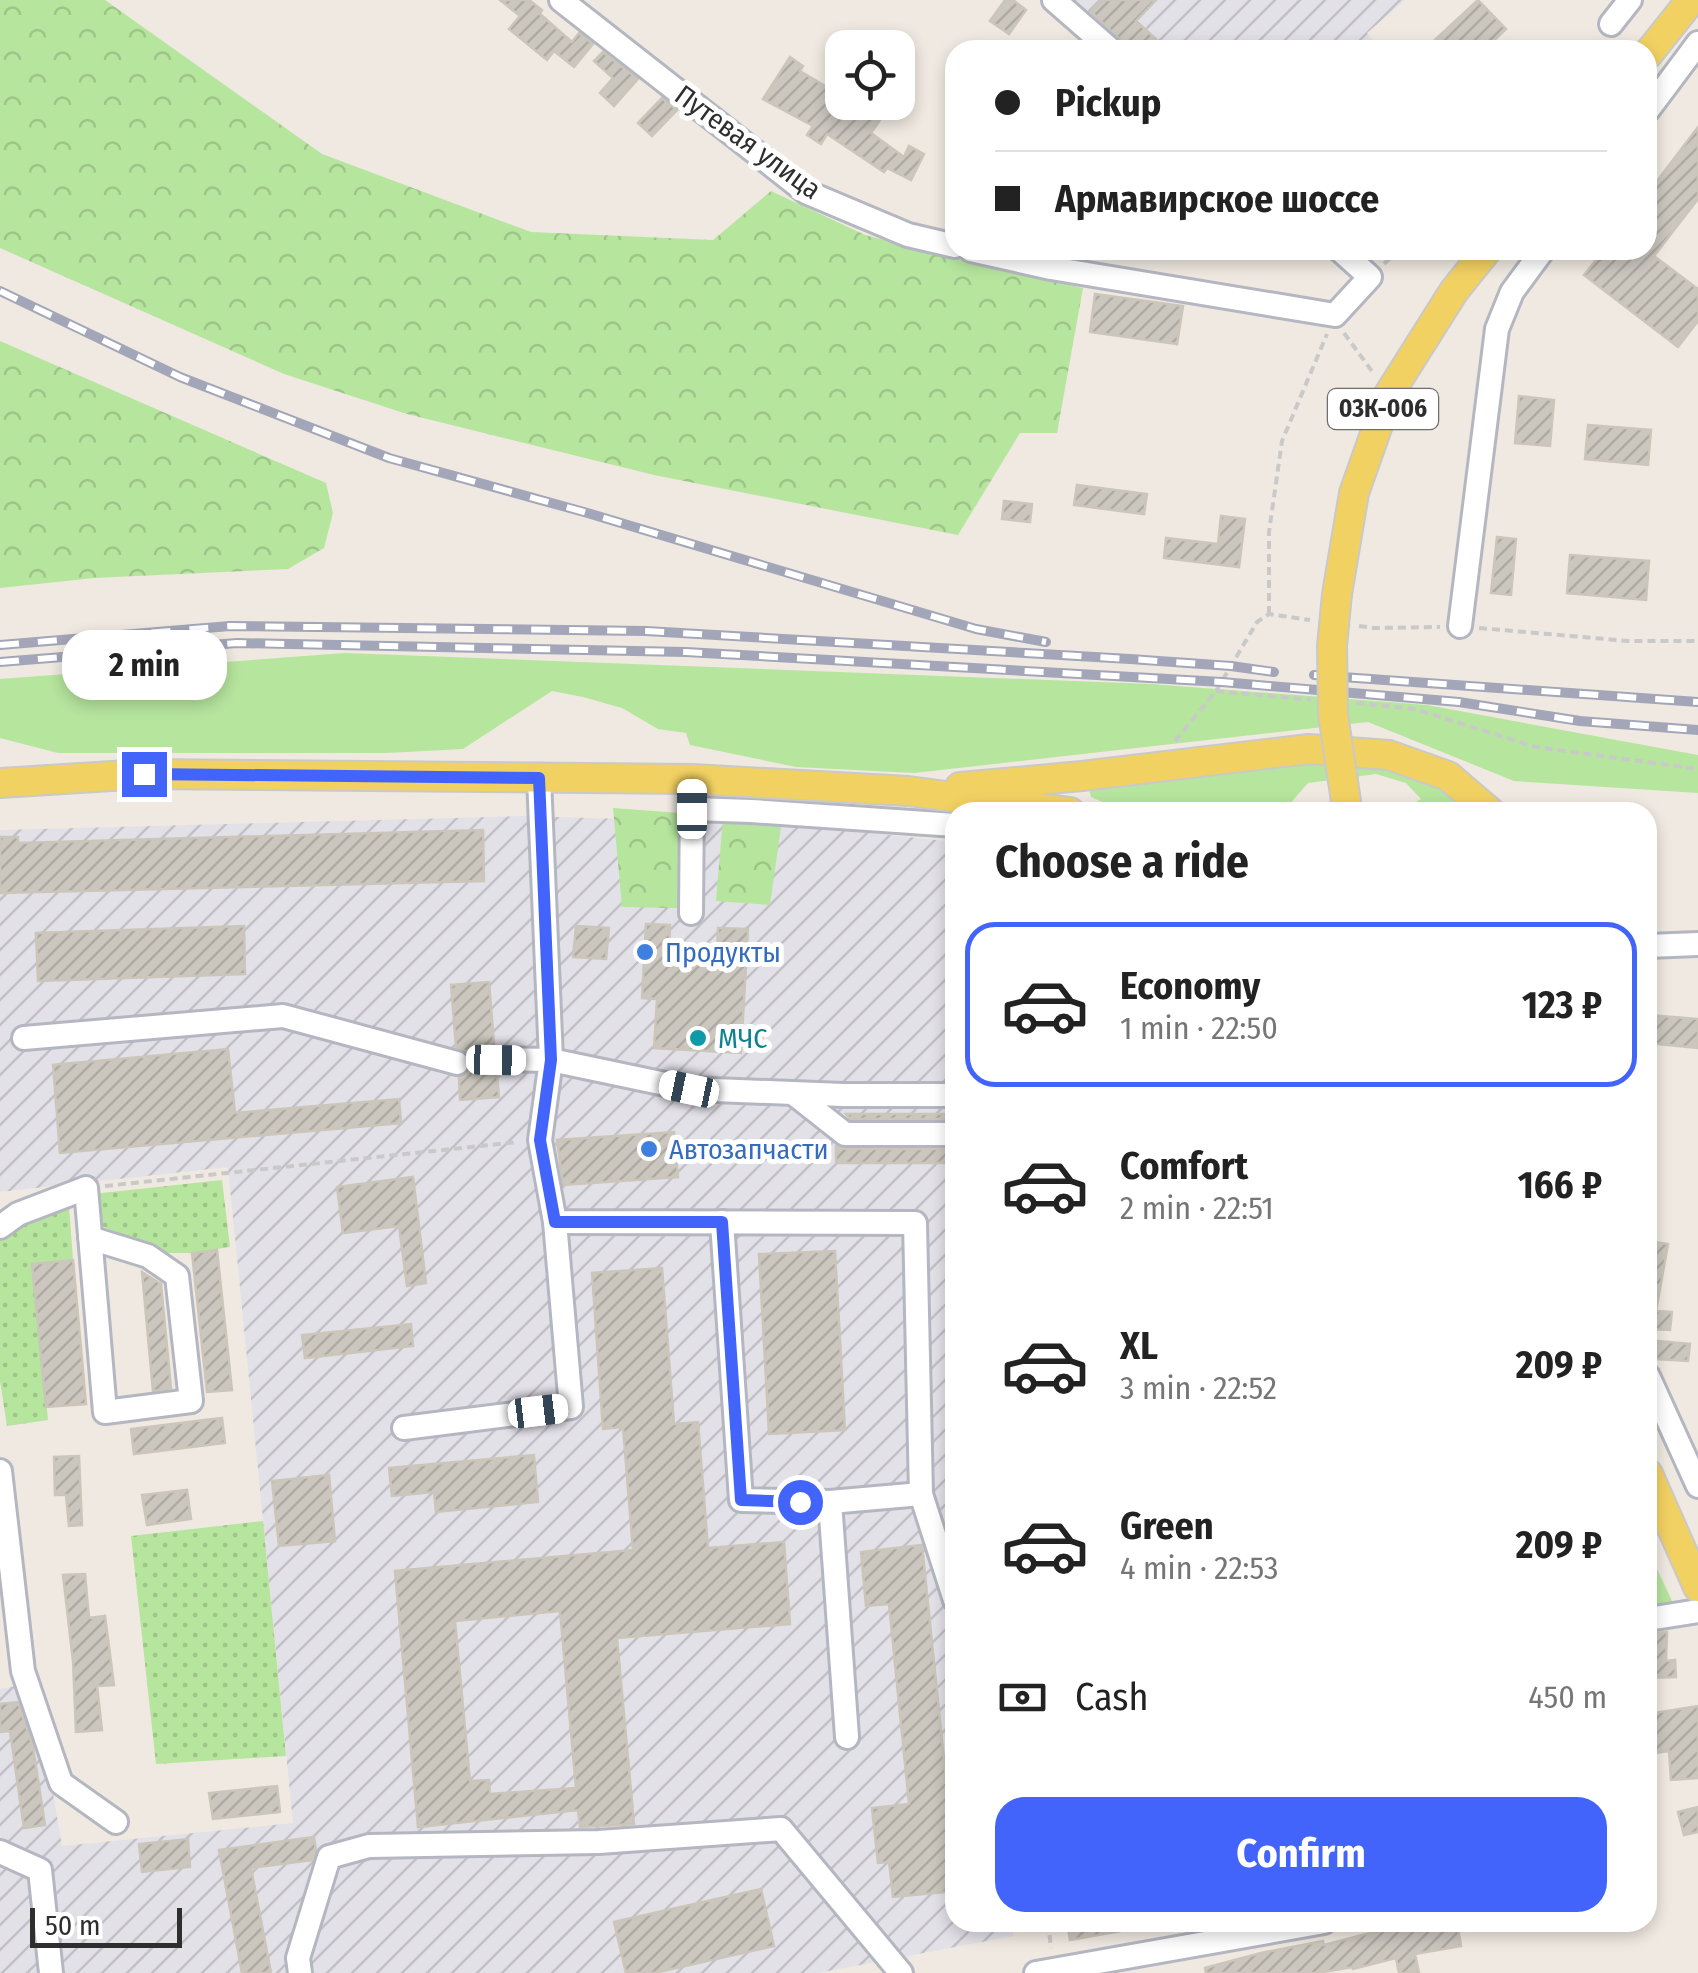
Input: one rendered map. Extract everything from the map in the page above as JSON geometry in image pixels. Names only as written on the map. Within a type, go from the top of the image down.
[{"type":"main road","points":[[1657,43],[1691,0]]},
{"type":"main road","name":"03К-006","points":[[1347,802],[1333,714],[1332,646],[1354,493],[1388,394],[1454,290],[1479,260]]},
{"type":"main road","points":[[908,791],[1082,776],[1309,749],[1389,755],[1448,776],[1478,802]]},
{"type":"main road","points":[[0,783],[144,774],[692,779],[908,791],[993,802]]},
{"type":"main road","points":[[1657,1494],[1698,1587]]},
{"type":"street","name":"Путевая улица","points":[[561,0],[806,192],[908,236],[945,244]]},
{"type":"street","points":[[1054,0],[1100,40]]},
{"type":"street","points":[[1611,24],[1630,0]]},
{"type":"street","points":[[1657,98],[1698,43]]},
{"type":"street","points":[[1015,260],[1338,322],[1370,277],[1351,260]]},
{"type":"street","points":[[1460,626],[1498,328],[1512,292],[1536,260]]},
{"type":"street","points":[[404,1428],[571,1407],[555,1222],[540,1140],[551,1060],[539,778]]},
{"type":"street","points":[[690,913],[692,779]]},
{"type":"street","points":[[692,809],[945,824]]},
{"type":"street","points":[[1657,946],[1698,944]]},
{"type":"street","points":[[24,1038],[283,1016],[457,1063]]},
{"type":"street","points":[[496,1060],[551,1060],[689,1089],[945,1095]]},
{"type":"street","points":[[793,1093],[845,1134],[945,1134]]},
{"type":"street","points":[[0,1227],[18,1214],[86,1188],[90,1238],[106,1412],[191,1400],[177,1276],[148,1256],[90,1238]]},
{"type":"street","points":[[555,1222],[915,1222],[921,1494],[945,1569]]},
{"type":"street","points":[[722,1222],[741,1500],[830,1502],[921,1494]]},
{"type":"street","points":[[1657,1396],[1698,1486]]},
{"type":"street","points":[[0,1471],[12,1673],[60,1783],[116,1822]]},
{"type":"street","points":[[830,1502],[848,1737]]},
{"type":"street","points":[[1657,1614],[1698,1611]]},
{"type":"street","points":[[300,1973],[298,1958],[329,1858],[369,1846],[599,1842],[781,1830],[901,1973]]},
{"type":"street","points":[[0,1852],[40,1870],[51,1973]]},
{"type":"street","points":[[1045,1971],[1267,1932]]},
{"type":"path","points":[[1338,322],[1388,394]]},
{"type":"path","points":[[1269,614],[1268,532],[1282,441],[1338,322]]},
{"type":"path","points":[[1316,700],[1216,691],[1257,622],[1269,614],[1322,622]]},
{"type":"path","points":[[1356,626],[1460,626],[1628,642],[1698,641]]},
{"type":"path","points":[[1355,704],[1414,708],[1535,747],[1698,768]]},
{"type":"path","points":[[86,1188],[540,1140]]},
{"type":"path","points":[[1045,1971],[1047,1932]]},
{"type":"shaded area","points":[[1073,0],[1405,0],[1367,33],[1373,40],[1119,40]]},
{"type":"shaded area","points":[[525,816],[785,824],[945,841],[945,1932],[1012,1932],[1013,1936],[818,1973],[0,1973],[0,1689],[21,1685],[45,1747],[62,1846],[293,1823],[228,1167],[0,1192],[0,830]]},
{"type":"green space","points":[[0,0],[105,0],[322,154],[531,232],[713,240],[771,191],[865,235],[945,256],[945,260],[962,260],[1083,288],[1057,433],[1020,433],[958,535],[654,475],[407,414],[284,374],[0,248]]},
{"type":"green space","points":[[0,341],[326,483],[333,513],[324,548],[288,569],[94,578],[0,588]]},
{"type":"green space","points":[[345,653],[1151,684],[1427,705],[1698,755],[1698,793],[1514,781],[1368,722],[914,773],[796,767],[690,745],[686,733],[658,729],[622,708],[552,691],[463,749],[386,753],[58,753],[0,738],[0,679]]},
{"type":"green space","points":[[1310,759],[1375,762],[1428,778],[1461,802],[1416,802],[1421,799],[1406,783],[1376,774],[1308,783],[1291,802],[1102,802],[1091,797],[1089,789]]},
{"type":"green space","points":[[613,808],[680,813],[677,908],[622,907]]},
{"type":"green space","points":[[723,817],[782,820],[770,905],[716,901]]},
{"type":"green space","points":[[222,1180],[230,1247],[166,1253],[94,1223],[93,1194]]},
{"type":"green space","points":[[69,1206],[73,1260],[33,1265],[48,1420],[7,1426],[0,1381],[0,1241],[22,1222]]},
{"type":"green space","points":[[263,1521],[286,1756],[156,1764],[131,1536]]},
{"type":"green space","points":[[1657,1569],[1673,1603],[1659,1611],[1657,1606]]},
{"type":"building","points":[[500,0],[529,0],[572,42],[579,33],[593,44],[574,67],[554,51],[547,60],[509,29],[520,16]]},
{"type":"building","points":[[1005,0],[1013,0],[1026,10],[1009,34],[990,21]]},
{"type":"building","points":[[1102,0],[1156,0],[1136,21],[1157,40],[1120,40],[1091,12]]},
{"type":"building","points":[[1478,0],[1506,29],[1494,40],[1435,40]]},
{"type":"building","points":[[603,52],[638,79],[614,106],[600,93],[613,78],[594,61]]},
{"type":"building","points":[[790,57],[803,66],[800,71],[825,86],[825,120],[880,120],[871,133],[904,157],[909,146],[924,154],[911,180],[887,168],[884,172],[827,134],[821,144],[807,135],[813,126],[763,99]]},
{"type":"building","points":[[662,98],[677,110],[652,136],[638,123]]},
{"type":"building","points":[[1698,127],[1698,199],[1657,252],[1657,181]]},
{"type":"building","points":[[1657,258],[1698,289],[1698,321],[1678,347],[1584,275],[1596,260]]},
{"type":"building","points":[[1095,294],[1183,306],[1177,344],[1090,332]]},
{"type":"building","points":[[1519,396],[1554,400],[1550,446],[1515,443]]},
{"type":"building","points":[[1588,425],[1651,430],[1648,465],[1585,459]]},
{"type":"building","points":[[1077,485],[1147,494],[1144,514],[1074,505]]},
{"type":"building","points":[[1004,501],[1032,504],[1030,522],[1002,519]]},
{"type":"building","points":[[1221,516],[1245,519],[1239,567],[1164,558],[1166,538],[1218,544]]},
{"type":"building","points":[[1497,537],[1516,539],[1511,595],[1491,593]]},
{"type":"building","points":[[1570,555],[1649,561],[1646,600],[1567,593]]},
{"type":"building","points":[[483,830],[484,881],[0,893],[0,837],[18,837],[18,843]]},
{"type":"building","points":[[646,924],[670,925],[669,954],[717,957],[718,928],[748,929],[741,1053],[654,1048],[657,999],[642,998]]},
{"type":"building","points":[[244,926],[245,974],[38,981],[36,933]]},
{"type":"building","points":[[576,926],[609,928],[606,959],[573,957]]},
{"type":"building","points":[[489,982],[494,1044],[484,1050],[481,1060],[488,1071],[497,1074],[499,1097],[460,1100],[459,1078],[468,1073],[472,1060],[467,1052],[456,1047],[451,985]]},
{"type":"building","points":[[1657,1016],[1698,1019],[1698,1048],[1657,1044]]},
{"type":"building","points":[[228,1049],[235,1113],[399,1099],[401,1123],[60,1153],[53,1065]]},
{"type":"building","points":[[846,1114],[945,1114],[945,1119],[850,1119]]},
{"type":"building","points":[[674,1132],[678,1177],[563,1185],[557,1140]]},
{"type":"building","points":[[836,1146],[945,1149],[945,1163],[836,1163]]},
{"type":"building","points":[[413,1177],[426,1283],[407,1286],[399,1226],[343,1233],[337,1187]]},
{"type":"building","points":[[1657,1242],[1668,1244],[1657,1305]]},
{"type":"building","points":[[217,1250],[232,1390],[207,1392],[192,1253]]},
{"type":"building","points":[[835,1251],[845,1430],[769,1434],[759,1254]]},
{"type":"building","points":[[73,1260],[86,1404],[46,1407],[32,1264]]},
{"type":"building","points":[[662,1268],[674,1424],[698,1422],[708,1548],[784,1542],[790,1624],[617,1638],[634,1824],[580,1827],[578,1810],[418,1827],[395,1571],[633,1550],[623,1427],[603,1429],[592,1273]],"holes":[[[560,1611],[576,1788],[490,1794],[489,1780],[470,1781],[455,1621]]]},
{"type":"building","points":[[142,1272],[161,1284],[171,1388],[153,1391]]},
{"type":"building","points":[[1657,1311],[1672,1312],[1670,1330],[1657,1329]]},
{"type":"building","points":[[411,1324],[413,1346],[305,1358],[302,1335]]},
{"type":"building","points":[[1658,1341],[1690,1344],[1688,1361],[1657,1359]]},
{"type":"building","points":[[222,1418],[225,1443],[134,1454],[131,1429]]},
{"type":"building","points":[[534,1455],[538,1502],[436,1512],[434,1492],[392,1496],[389,1468]]},
{"type":"building","points":[[79,1456],[82,1525],[69,1526],[66,1495],[55,1495],[54,1457]]},
{"type":"building","points":[[329,1475],[335,1541],[279,1546],[272,1481]]},
{"type":"building","points":[[187,1490],[191,1519],[147,1525],[142,1495]]},
{"type":"building","points":[[922,1545],[945,1769],[945,1892],[893,1897],[889,1862],[878,1863],[872,1808],[909,1804],[889,1604],[866,1606],[861,1552]]},
{"type":"building","points":[[85,1574],[89,1618],[105,1616],[114,1685],[97,1686],[102,1730],[76,1732],[63,1575]]},
{"type":"building","points":[[1667,1632],[1666,1661],[1675,1660],[1676,1677],[1657,1678],[1657,1633]]},
{"type":"building","points":[[18,1702],[33,1747],[45,1825],[24,1828],[10,1731],[0,1732],[0,1704]]},
{"type":"building","points":[[1698,1706],[1698,1778],[1671,1780],[1669,1751],[1657,1753],[1657,1713]]},
{"type":"building","points":[[277,1786],[280,1812],[213,1819],[209,1793]]},
{"type":"building","points":[[1698,1807],[1698,1832],[1684,1835],[1678,1812]]},
{"type":"building","points":[[314,1837],[316,1850],[312,1860],[251,1868],[271,1973],[242,1973],[219,1850]]},
{"type":"building","points":[[188,1839],[190,1867],[142,1872],[139,1844]]},
{"type":"building","points":[[761,1889],[774,1946],[654,1973],[626,1973],[614,1922]]},
{"type":"building","points":[[1069,1932],[1115,1932],[1070,1940]]},
{"type":"building","points":[[1459,1932],[1461,1946],[1415,1954],[1419,1973],[1399,1973],[1396,1958],[1317,1973],[1206,1973],[1205,1968],[1261,1953],[1323,1941],[1324,1945],[1366,1934]]},
{"type":"tunnel","points":[[457,1063],[496,1059]]},
{"type":"railway","points":[[0,291],[180,377],[389,458],[976,629],[1046,642]]},
{"type":"railway","points":[[0,645],[230,626],[646,631],[1130,659],[1274,672]]},
{"type":"railway","points":[[0,662],[237,643],[686,652],[1222,682],[1459,702],[1580,721],[1698,730]]},
{"type":"railway","points":[[1314,675],[1698,702]]},
{"type":"place","name":"Продукты","points":[[645,952]]},
{"type":"place","name":"МЧС","points":[[698,1038]]},
{"type":"place","name":"Автозапчасти","points":[[649,1149]]},
{"type":"route","points":[[144,774],[539,778],[551,1060],[540,1140],[555,1222],[722,1222],[741,1500],[800,1502]]}]
